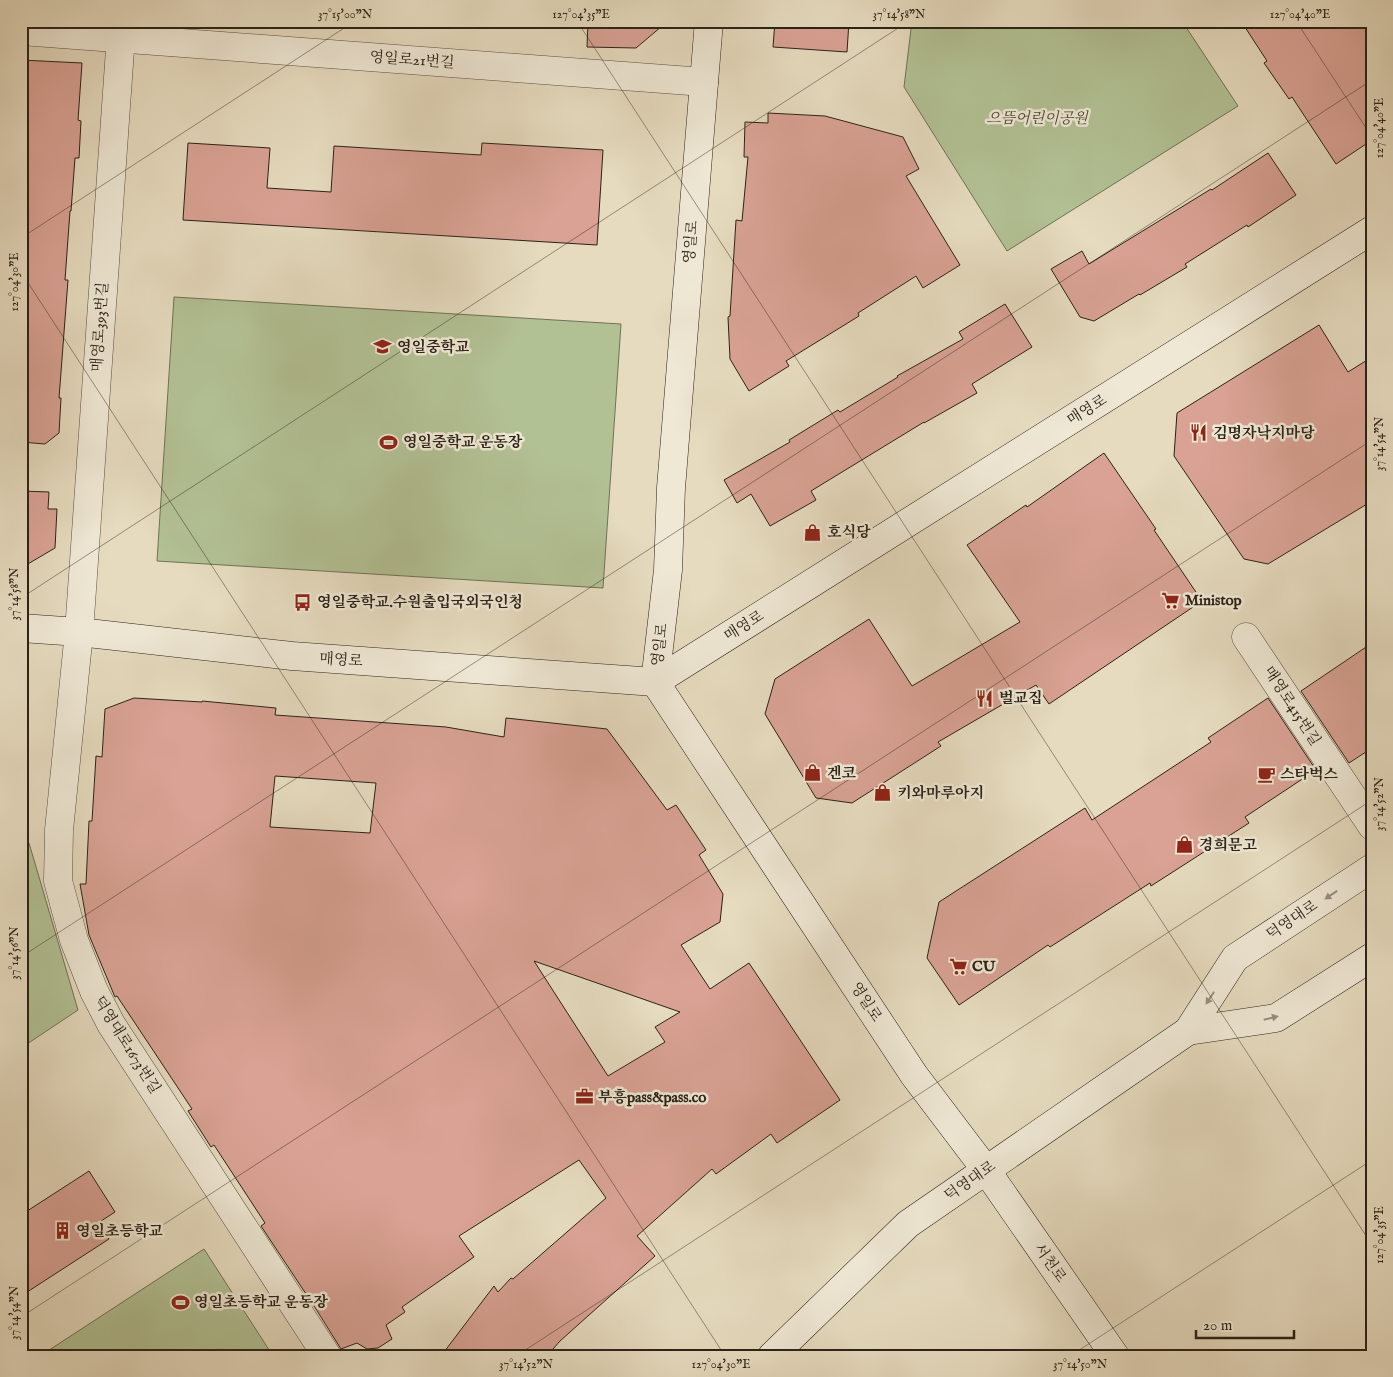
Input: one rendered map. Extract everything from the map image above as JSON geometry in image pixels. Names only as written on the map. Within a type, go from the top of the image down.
[{"type":"street","name":"영일로","points":[[709,21],[671,488],[668,570],[656,682],[914,1074],[986,1170]]},
{"type":"street","name":"영일로21번길","points":[[21,31],[121,30],[704,82]]},
{"type":"street","name":"매영로393번길","points":[[79,632],[121,30]]},
{"type":"street","name":"매영로","points":[[21,628],[79,632],[292,656],[656,682],[1372,230]]},
{"type":"street","name":"덕영대로1673번길","points":[[79,632],[59,830],[58,881],[74,940],[94,991],[111,1024],[327,1356]]},
{"type":"street","name":"매영로415번길","points":[[1246,637],[1372,826]]},
{"type":"street","name":"덕영대로","points":[[772,1356],[908,1224],[1188,1031],[1236,958],[1372,868]]},
{"type":"street","name":"덕영대로","points":[[1188,1031],[1276,1018],[1372,957]]},
{"type":"street","name":"서천로","points":[[986,1170],[1115,1356]]},
{"type":"green space","name":"으뜸어린이공원","points":[[912,21],[1182,21],[1238,106],[1007,251],[904,87]]},
{"type":"green space","name":"영일중학교 운동장","points":[[174,297],[621,324],[603,588],[157,561]]},
{"type":"green space","points":[[21,842],[29,843],[78,1010],[21,1048]]},
{"type":"green space","name":"영일초등학교 운동장","points":[[204,1249],[273,1356],[40,1356]]},
{"type":"building","points":[[588,21],[668,21],[636,48],[587,47]]},
{"type":"building","points":[[775,21],[849,21],[847,52],[773,47]]},
{"type":"building","points":[[1241,21],[1372,21],[1372,140],[1336,164],[1292,97],[1289,99],[1264,63],[1267,61]]},
{"type":"building","points":[[21,60],[82,63],[78,120],[81,121],[79,158],[75,158],[65,280],[68,280],[59,398],[61,398],[59,433],[45,444],[21,442]]},
{"type":"building","points":[[768,113],[825,116],[903,137],[919,169],[906,176],[960,265],[923,288],[916,276],[858,313],[859,316],[786,361],[789,366],[749,391],[730,359],[728,317],[730,316],[736,220],[742,221],[748,157],[744,157],[745,122],[768,123]]},
{"type":"building","points":[[188,143],[270,148],[267,188],[331,192],[334,146],[481,155],[482,143],[603,150],[597,245],[183,220]]},
{"type":"building","points":[[1268,153],[1296,195],[1248,227],[1247,225],[1185,264],[1187,267],[1094,321],[1080,317],[1051,269],[1082,251],[1089,264],[1212,190]]},
{"type":"building","points":[[1005,304],[1032,347],[972,384],[977,393],[924,422],[811,491],[816,500],[770,526],[751,494],[737,503],[724,480],[790,442],[789,440],[838,410],[840,412],[897,376],[963,339],[959,332]]},
{"type":"building","points":[[1319,325],[1348,372],[1372,357],[1372,501],[1268,564],[1244,559],[1174,456],[1177,413]]},
{"type":"building","points":[[1104,453],[1202,601],[1049,704],[1036,685],[938,742],[941,746],[852,803],[816,798],[765,714],[775,679],[869,619],[912,686],[1020,622],[967,545],[1026,505],[1027,507]]},
{"type":"building","points":[[21,491],[49,492],[48,509],[57,509],[55,548],[21,568]]},
{"type":"building","points":[[1372,643],[1372,748],[1349,763],[1301,691]]},
{"type":"building","points":[[134,698],[202,701],[276,708],[275,715],[446,727],[504,737],[506,718],[607,729],[667,810],[676,805],[706,850],[699,855],[723,894],[720,922],[681,945],[710,989],[749,963],[840,1100],[777,1143],[771,1134],[716,1174],[712,1169],[637,1236],[655,1256],[560,1341],[547,1356],[441,1356],[494,1286],[498,1292],[511,1278],[513,1279],[606,1198],[579,1160],[459,1236],[474,1257],[402,1307],[405,1312],[386,1325],[392,1339],[378,1348],[367,1349],[357,1343],[341,1349],[261,1226],[265,1223],[214,1145],[211,1147],[188,1111],[192,1109],[117,996],[115,997],[89,935],[80,884],[86,884],[89,821],[92,821],[96,756],[102,757],[105,709]],"holes":[[[275,776],[376,783],[370,833],[270,827]],[[534,961],[680,1012],[655,1027],[665,1042],[608,1076]]]},
{"type":"building","points":[[1268,698],[1316,770],[1245,817],[1249,823],[1151,886],[1150,883],[1050,947],[1048,945],[959,1005],[927,958],[939,902],[1085,808],[1092,820],[1211,742],[1208,738]]},
{"type":"building","name":"영일초등학교","points":[[89,1171],[115,1212],[98,1223],[109,1239],[21,1296],[21,1215]]},
{"type":"place","name":"영일중학교","points":[[383,347]]},
{"type":"place","name":"김명자낙지마당","points":[[1199,433]]},
{"type":"place","name":"영일중학교 운동장","points":[[389,442]]},
{"type":"place","name":"호식당","points":[[813,532]]},
{"type":"place","name":"Ministop","points":[[1171,600]]},
{"type":"place","name":"영일중학교.수원출입국외국인청","points":[[303,602]]},
{"type":"place","name":"벌교집","points":[[985,698]]},
{"type":"place","name":"겐코","points":[[813,773]]},
{"type":"place","name":"스타벅스","points":[[1266,774]]},
{"type":"place","name":"키와마루아지","points":[[883,793]]},
{"type":"place","name":"경희문고","points":[[1185,845]]},
{"type":"place","name":"CU","points":[[958,966]]},
{"type":"place","name":"부흥pass&pass.co","points":[[584,1097]]},
{"type":"place","name":"영일초등학교","points":[[62,1231]]},
{"type":"place","name":"영일초등학교 운동장","points":[[180,1302]]}]
